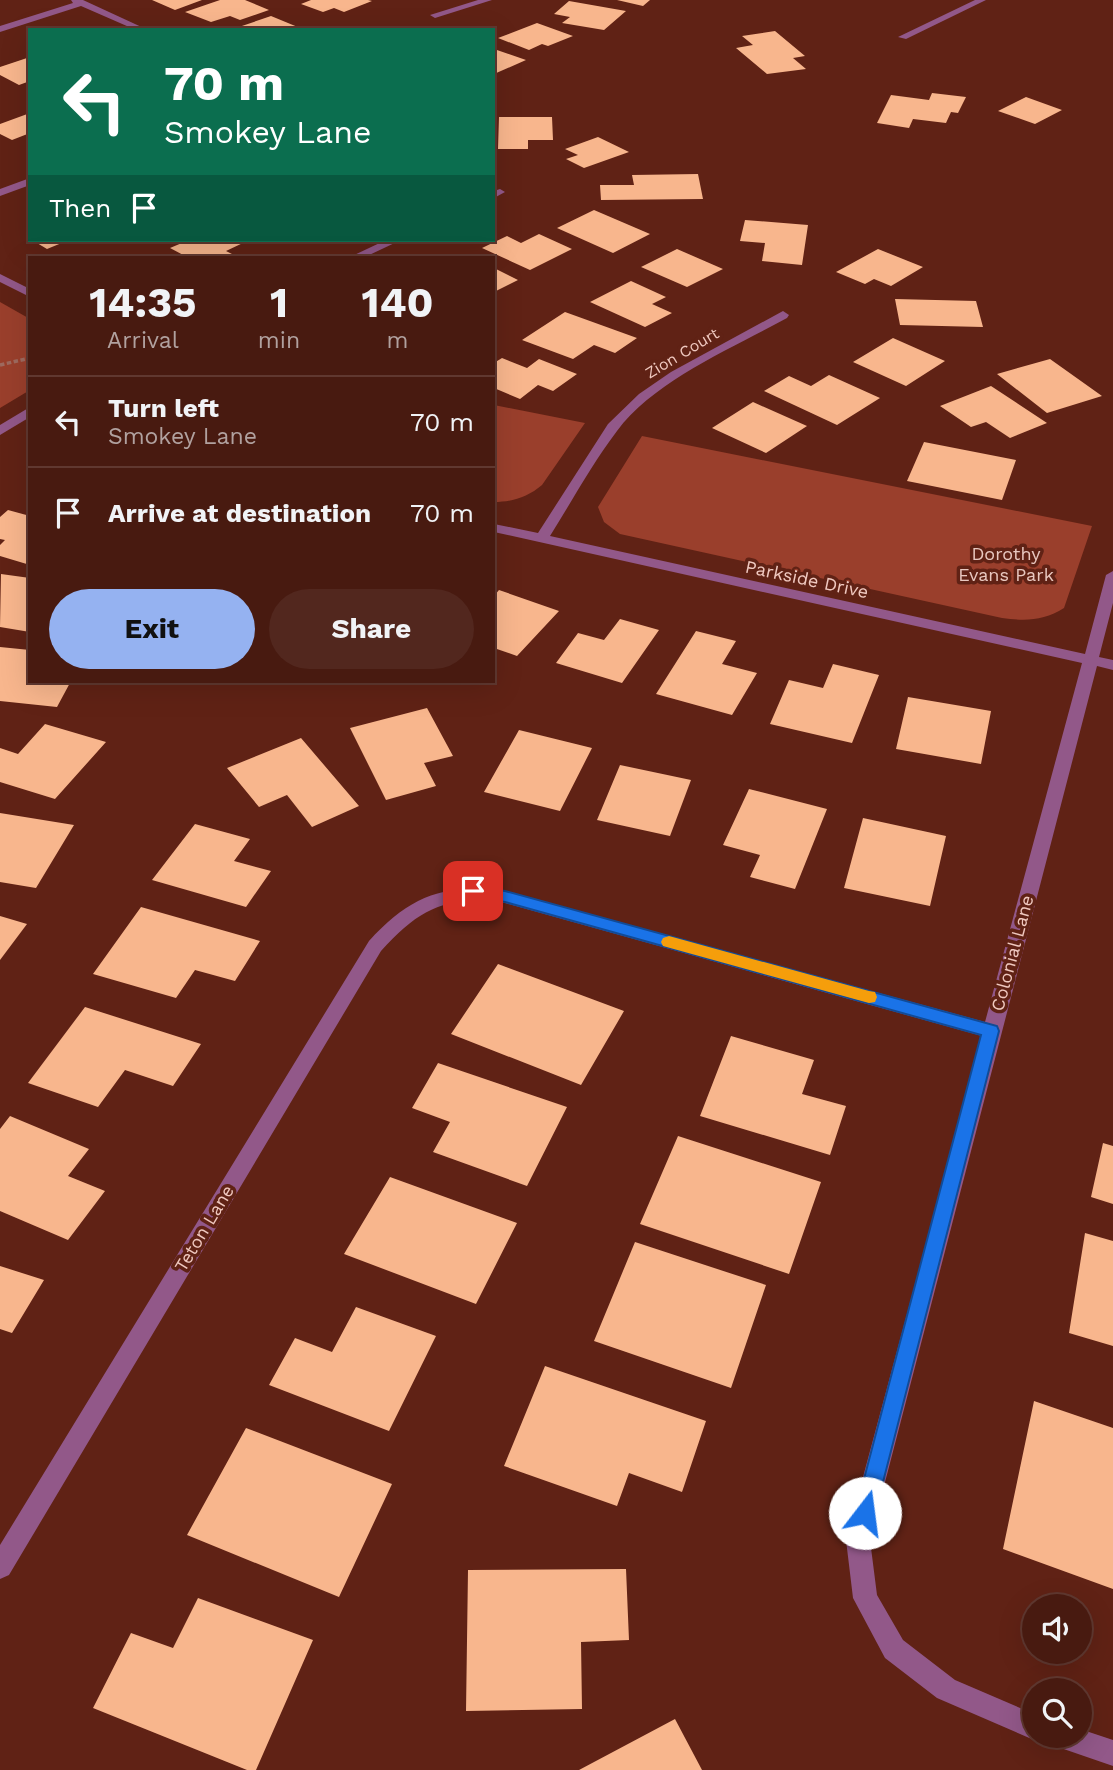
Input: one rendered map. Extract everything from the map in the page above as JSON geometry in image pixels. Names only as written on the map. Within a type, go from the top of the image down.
[{"type":"street","points":[[435,15],[488,0]]},
{"type":"street","points":[[903,37],[982,0]]},
{"type":"street","points":[[0,29],[78,1],[139,28]]},
{"type":"street","points":[[0,193],[28,182]]},
{"type":"street","points":[[358,256],[390,242]]},
{"type":"street","points":[[0,277],[28,293]]},
{"type":"street","name":"Zion Court","points":[[541,540],[613,427],[644,397],[675,375],[783,315]]},
{"type":"street","points":[[0,431],[28,412]]},
{"type":"street","name":"Parkside Drive","points":[[495,528],[1113,665]]},
{"type":"street","name":"Colonial Lane","points":[[1022,1722],[946,1689],[894,1649],[865,1598],[858,1540],[1113,575]]},
{"type":"street","name":"Teton Lane","points":[[0,1567],[375,946],[405,916],[425,903],[445,895],[473,891],[505,897],[991,1031]]},
{"type":"street","points":[[1092,1746],[1113,1753]]},
{"type":"path","points":[[0,365],[28,358]]},
{"type":"green space","points":[[0,302],[28,318],[28,391],[0,408]]},
{"type":"green space","points":[[495,405],[585,423],[542,485],[531,493],[495,502]]},
{"type":"green space","name":"Dorothy Evans Park","points":[[642,436],[1092,526],[1064,608],[1034,619],[1002,618],[620,534],[604,522],[598,507]]},
{"type":"building","points":[[152,0],[202,0],[175,10]]},
{"type":"building","points":[[220,0],[245,0],[269,10],[240,20],[230,16],[211,22],[185,12]]},
{"type":"building","points":[[311,0],[372,1],[344,12],[334,8],[323,12],[301,4]]},
{"type":"building","points":[[617,0],[650,0],[643,6]]},
{"type":"building","points":[[569,1],[626,11],[604,30],[562,23],[570,17],[554,14]]},
{"type":"building","points":[[271,16],[300,28],[236,28]]},
{"type":"building","points":[[537,23],[573,36],[529,50],[498,38]]},
{"type":"building","points":[[775,31],[805,56],[793,58],[806,69],[767,74],[736,48],[753,45],[742,36]]},
{"type":"building","points":[[495,49],[526,60],[495,74]]},
{"type":"building","points":[[28,58],[28,82],[19,85],[0,75],[0,67]]},
{"type":"building","points":[[932,93],[966,97],[958,113],[951,112],[946,123],[913,119],[909,128],[877,123],[891,95],[929,100]]},
{"type":"building","points":[[1026,97],[1062,110],[1035,124],[998,111]]},
{"type":"building","points":[[28,114],[28,134],[12,140],[0,134],[0,124]]},
{"type":"building","points":[[499,117],[552,117],[553,140],[528,140],[528,149],[498,149]]},
{"type":"building","points":[[598,137],[629,152],[584,168],[566,159],[578,155],[565,149]]},
{"type":"building","points":[[698,174],[703,199],[601,200],[600,185],[634,185],[632,175]]},
{"type":"building","points":[[594,210],[650,234],[613,253],[557,228]]},
{"type":"building","points":[[745,220],[808,225],[802,265],[762,261],[765,243],[740,241]]},
{"type":"building","points":[[539,234],[572,249],[530,270],[482,248],[507,236],[521,243]]},
{"type":"building","points":[[35,242],[64,242],[47,249]]},
{"type":"building","points":[[184,242],[245,242],[226,251],[236,256],[185,256],[170,248]]},
{"type":"building","points":[[677,249],[723,269],[687,287],[641,267]]},
{"type":"building","points":[[878,249],[923,267],[891,286],[874,279],[865,284],[836,272]]},
{"type":"building","points":[[495,268],[518,280],[495,292]]},
{"type":"building","points":[[631,281],[666,297],[652,304],[672,313],[645,327],[590,302]]},
{"type":"building","points":[[895,299],[976,301],[983,327],[900,325]]},
{"type":"building","points":[[565,312],[637,338],[615,353],[594,345],[573,359],[522,340]]},
{"type":"building","points":[[893,338],[945,361],[906,386],[853,362]]},
{"type":"building","points":[[502,358],[527,368],[539,359],[577,374],[553,391],[538,385],[520,399],[495,388],[495,362]]},
{"type":"building","points":[[1050,359],[1102,396],[1047,413],[997,374]]},
{"type":"building","points":[[829,375],[880,398],[837,425],[764,391],[789,376],[811,386]]},
{"type":"building","points":[[991,386],[1047,423],[1010,438],[986,422],[971,427],[940,406]]},
{"type":"building","points":[[753,402],[807,426],[766,453],[712,428]]},
{"type":"building","points":[[924,442],[1016,460],[1002,500],[907,481]]},
{"type":"building","points":[[8,510],[28,515],[28,564],[0,556],[0,545],[5,540],[0,539],[0,517]]},
{"type":"building","points":[[1,574],[28,578],[28,632],[0,627]]},
{"type":"building","points":[[499,590],[559,611],[517,656],[495,648],[495,595]]},
{"type":"building","points":[[620,619],[659,630],[622,683],[556,663],[578,633],[604,640]]},
{"type":"building","points":[[696,631],[736,641],[722,664],[757,673],[732,715],[656,694]]},
{"type":"building","points":[[0,647],[28,650],[28,683],[70,683],[57,707],[0,701]]},
{"type":"building","points":[[833,664],[879,675],[852,743],[770,724],[789,680],[823,688]]},
{"type":"building","points":[[908,697],[991,711],[981,764],[896,749]]},
{"type":"building","points":[[427,708],[453,756],[424,763],[436,786],[386,800],[350,728]]},
{"type":"building","points":[[45,724],[106,742],[55,799],[0,782],[0,748],[18,754]]},
{"type":"building","points":[[519,730],[592,748],[560,811],[484,792]]},
{"type":"building","points":[[301,738],[359,806],[312,827],[287,795],[259,807],[227,768]]},
{"type":"building","points":[[620,765],[691,780],[670,836],[597,820]]},
{"type":"building","points":[[749,789],[827,809],[795,889],[750,877],[760,855],[723,845]]},
{"type":"building","points":[[0,813],[74,825],[36,888],[0,882]]},
{"type":"building","points":[[863,818],[946,836],[930,906],[844,888]]},
{"type":"building","points":[[195,824],[250,839],[234,861],[271,871],[246,907],[152,880]]},
{"type":"building","points":[[141,907],[260,941],[235,981],[195,970],[176,998],[93,974]]},
{"type":"building","points":[[0,916],[27,924],[0,960]]},
{"type":"building","points":[[498,964],[624,1011],[581,1085],[451,1034]]},
{"type":"building","points":[[85,1007],[201,1044],[173,1086],[125,1070],[98,1107],[28,1083]]},
{"type":"building","points":[[731,1036],[814,1060],[802,1094],[846,1106],[830,1155],[700,1116]]},
{"type":"building","points":[[438,1063],[567,1107],[527,1186],[433,1152],[450,1122],[412,1108]]},
{"type":"building","points":[[10,1116],[89,1149],[68,1176],[105,1191],[68,1240],[0,1211],[0,1129]]},
{"type":"building","points":[[678,1136],[821,1182],[789,1274],[640,1224]]},
{"type":"building","points":[[1103,1143],[1113,1146],[1113,1204],[1091,1197]]},
{"type":"building","points":[[390,1177],[517,1223],[476,1304],[344,1254]]},
{"type":"building","points":[[1085,1233],[1113,1241],[1113,1346],[1069,1333]]},
{"type":"building","points":[[635,1242],[766,1285],[731,1388],[594,1341]]},
{"type":"building","points":[[0,1266],[44,1280],[12,1333],[0,1329]]},
{"type":"building","points":[[356,1307],[436,1336],[389,1431],[269,1385],[295,1338],[332,1352]]},
{"type":"building","points":[[545,1366],[706,1421],[682,1492],[629,1473],[617,1506],[504,1466]]},
{"type":"building","points":[[1034,1401],[1113,1428],[1113,1589],[1003,1549]]},
{"type":"building","points":[[246,1428],[392,1484],[339,1597],[187,1535]]},
{"type":"building","points":[[626,1569],[629,1640],[581,1642],[582,1709],[466,1711],[468,1570]]},
{"type":"building","points":[[198,1598],[313,1640],[256,1770],[247,1770],[93,1708],[131,1633],[173,1648]]},
{"type":"building","points":[[675,1719],[702,1770],[579,1770]]},
{"type":"slow traffic","points":[[669,942],[869,997]]},
{"type":"route","points":[[473,891],[505,897],[991,1031],[865,1513]]}]
